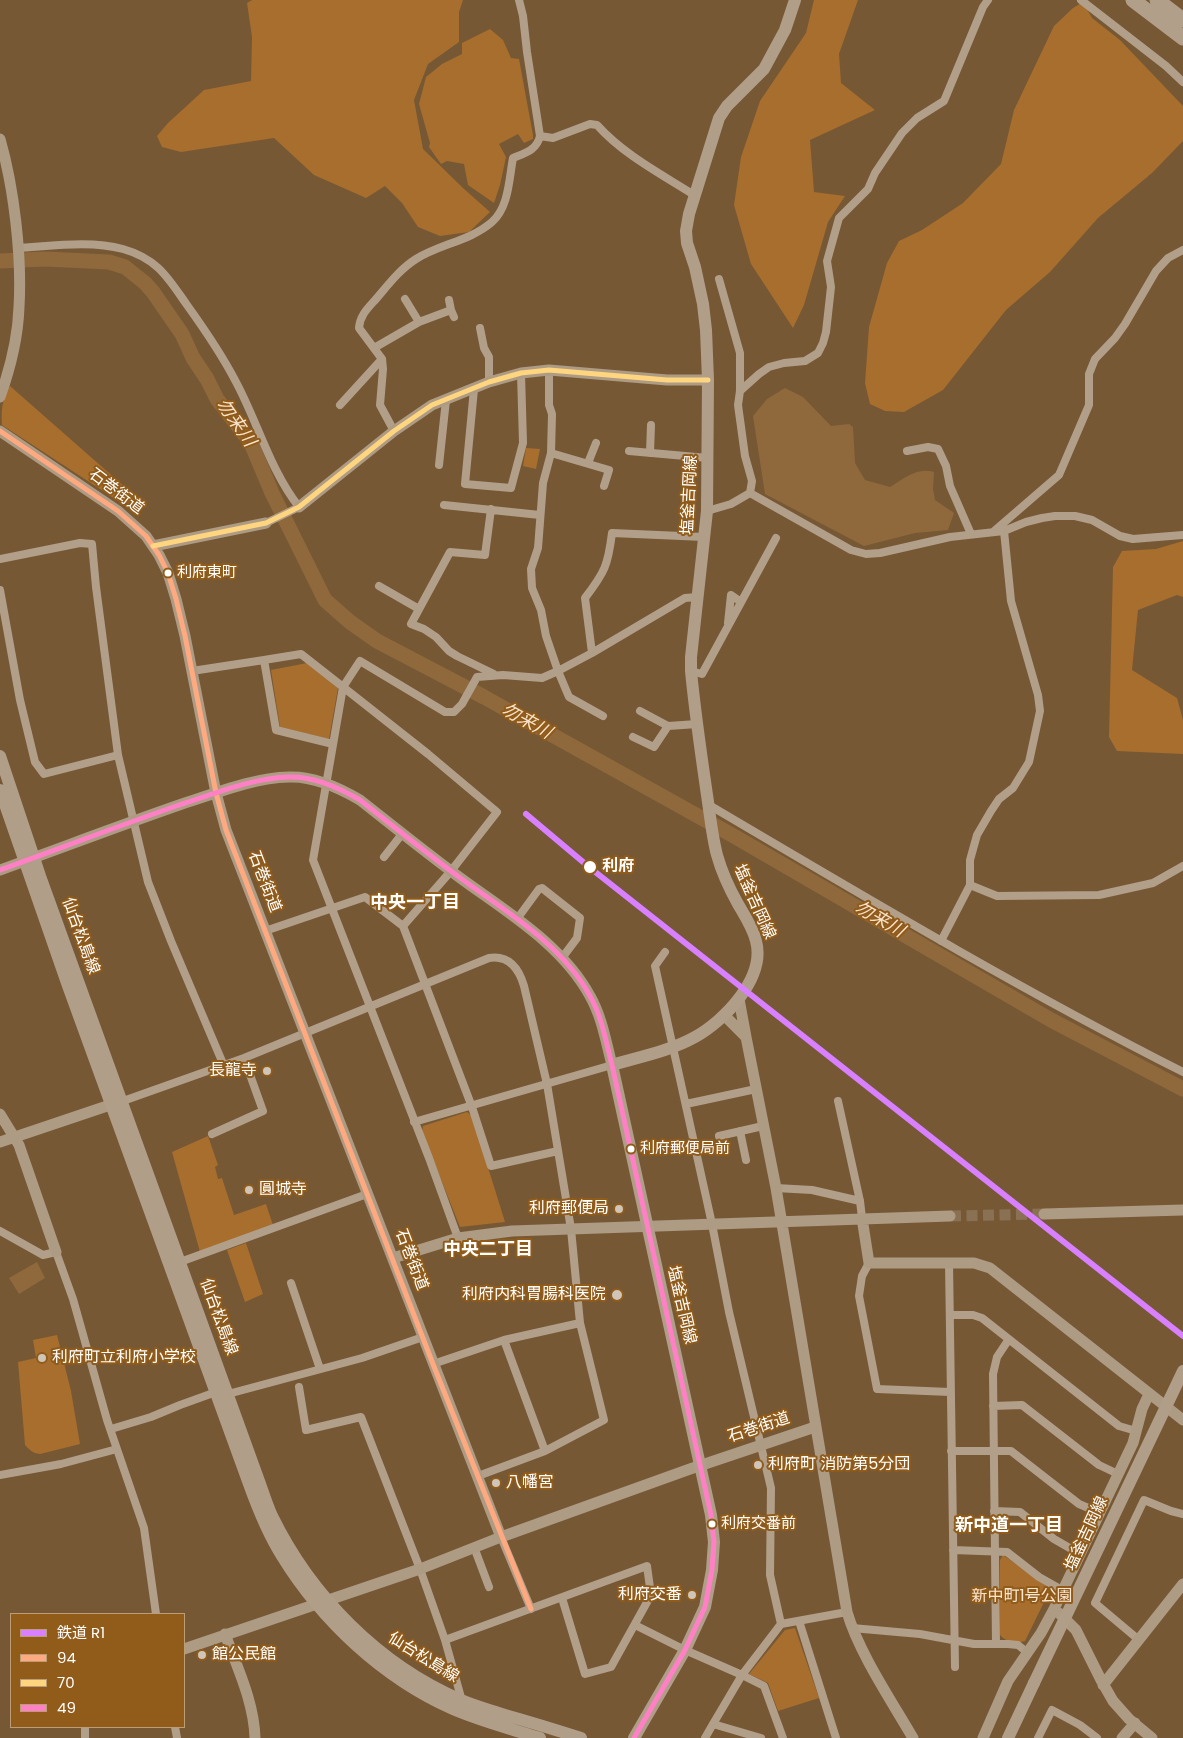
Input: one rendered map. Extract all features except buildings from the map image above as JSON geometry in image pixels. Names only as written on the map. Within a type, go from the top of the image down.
[{"type":"highway","points":[[1133,0],[1183,38]]},
{"type":"highway","points":[[1158,0],[1183,20]]},
{"type":"main road","name":"塩釜吉岡線","points":[[634,1738],[684,1650],[705,1607],[712,1570],[714,1542],[711,1515],[612,1065],[673,1047],[695,1037],[724,1015],[739,999],[754,973],[758,954],[751,927],[726,882],[716,850],[690,672],[690,657],[707,511],[708,380],[703,304],[695,267],[687,244],[686,231],[694,195],[719,118],[727,106],[764,69],[786,30],[795,0]]},
{"type":"main road","name":"仙台松島線","points":[[0,756],[30,860]]},
{"type":"main road","name":"仙台松島線","points":[[0,790],[30,860],[222,1393],[272,1515],[292,1552],[314,1586],[321,1601],[353,1641],[377,1663],[403,1682],[453,1709],[484,1722],[540,1738]]},
{"type":"main road","name":"仙台松島線","points":[[117,1102],[180,1262],[222,1393]]},
{"type":"main road","name":"塩釜吉岡線","points":[[1008,1738],[1183,1371]]},
{"type":"main road","name":"仙台松島線","points":[[321,1601],[368,1642],[433,1687],[462,1701],[581,1738]]},
{"type":"street","points":[[394,432],[380,405],[382,360],[359,328],[360,318],[396,275],[417,258],[469,237],[492,222],[504,206],[513,158],[536,146],[540,136],[526,52],[523,16],[518,0]]},
{"type":"street","points":[[740,391],[769,367],[805,361],[818,353],[826,332],[831,287],[827,261],[839,218],[868,189],[874,173],[902,132],[918,118],[944,101],[983,7],[988,0]]},
{"type":"street","points":[[1081,0],[1166,66],[1183,82]]},
{"type":"street","points":[[540,136],[554,138],[590,124],[597,125],[607,136],[633,156],[694,195]]},
{"type":"street","points":[[0,139],[14,204],[19,287],[16,327],[1,391]]},
{"type":"street","points":[[17,248],[105,246],[139,255],[168,276],[210,336],[232,375],[286,490],[297,508]]},
{"type":"street","points":[[993,532],[1059,475],[1089,405],[1089,374],[1095,359],[1115,338],[1125,324],[1156,270],[1168,258],[1183,250]]},
{"type":"street","points":[[707,511],[731,504],[750,493],[752,482],[745,456],[738,405],[740,353],[719,279]]},
{"type":"street","points":[[405,298],[419,322]]},
{"type":"street","points":[[374,348],[419,322],[453,314],[450,300]]},
{"type":"street","points":[[480,328],[484,348],[489,357],[489,382]]},
{"type":"street","points":[[340,405],[382,360]]},
{"type":"street","points":[[549,370],[549,406],[552,414],[551,453],[543,483],[538,548],[531,569],[532,588],[542,610],[546,636],[569,697],[603,716]]},
{"type":"street","points":[[153,546],[266,523],[297,508],[394,432],[432,405],[489,382],[521,373],[549,370],[667,380],[708,380]]},
{"type":"street","points":[[474,389],[464,484],[510,488],[524,443],[521,373]]},
{"type":"street","points":[[438,466],[446,400]]},
{"type":"street","points":[[650,453],[651,425]]},
{"type":"street","name":"石巻街道","points":[[0,431],[118,510],[146,536],[168,573],[176,599],[216,793],[226,830],[501,1537],[700,1465],[815,1427],[847,1612],[852,1628],[883,1687],[913,1738]]},
{"type":"street","points":[[588,464],[596,443]]},
{"type":"street","points":[[906,451],[928,447],[938,449],[946,466],[950,486],[971,534]]},
{"type":"street","points":[[629,451],[708,458]]},
{"type":"street","points":[[551,453],[610,470],[604,486]]},
{"type":"street","points":[[750,493],[851,550],[866,554],[880,553],[929,541],[1004,531],[1042,518],[1076,516],[1092,520],[1120,536],[1133,539],[1183,534]]},
{"type":"street","points":[[444,505],[540,515]]},
{"type":"street","points":[[484,565],[491,510]]},
{"type":"street","points":[[942,941],[970,885],[970,860],[977,835],[999,799],[1013,788],[1030,762],[1040,711],[1038,695],[1011,601],[1004,531]]},
{"type":"street","points":[[592,653],[585,598],[600,579],[608,560],[612,532],[704,538]]},
{"type":"street","points":[[690,672],[702,674],[776,538]]},
{"type":"street","points":[[0,559],[80,544],[92,544],[118,755],[132,821],[148,882],[224,1066]]},
{"type":"street","points":[[485,555],[450,552],[411,624],[424,629],[436,637],[449,651],[457,656],[496,675]]},
{"type":"street","points":[[380,586],[419,609]]},
{"type":"street","points":[[0,590],[20,700],[34,762],[44,774],[118,755]]},
{"type":"street","points":[[728,627],[730,595],[741,602]]},
{"type":"street","points":[[458,1238],[313,860],[343,687],[360,661],[444,712],[454,712],[462,704],[477,677],[496,675],[542,678],[592,653],[685,598],[697,597]]},
{"type":"street","points":[[192,671],[301,654],[428,754],[497,812],[451,871],[403,926]]},
{"type":"street","points":[[264,660],[276,730],[333,744]]},
{"type":"street","points":[[640,711],[668,726],[697,724]]},
{"type":"street","points":[[633,737],[654,747],[668,726]]},
{"type":"street","points":[[0,870],[132,821],[264,779],[290,777],[326,783],[342,789],[360,800],[402,834],[517,919],[562,958],[591,997],[600,1019],[612,1065],[414,1122]]},
{"type":"street","points":[[709,807],[942,941],[1112,1036],[1183,1072]]},
{"type":"street","points":[[384,857],[402,834]]},
{"type":"street","points":[[970,885],[997,896],[1099,895],[1153,883],[1183,866]]},
{"type":"street","points":[[517,919],[538,889],[542,888],[580,918],[578,938],[562,958]]},
{"type":"street","points":[[265,931],[365,897],[403,926],[472,1106],[491,1166],[558,1151]]},
{"type":"street","points":[[665,952],[655,966],[712,1224],[729,1312],[772,1488],[770,1575],[781,1624]]},
{"type":"street","points":[[0,1142],[224,1066],[489,958],[497,957],[513,964],[520,974],[524,986],[548,1084],[571,1229],[580,1323],[604,1420],[545,1451],[478,1476]]},
{"type":"street","points":[[739,999],[782,1221],[815,1427]]},
{"type":"street","points":[[724,1015],[746,1037]]},
{"type":"street","points":[[212,1134],[263,1111],[244,1058]]},
{"type":"street","points":[[686,1104],[756,1089]]},
{"type":"street","points":[[838,1101],[860,1201],[869,1263],[862,1276],[859,1296],[877,1389],[950,1392]]},
{"type":"street","points":[[0,1114],[15,1137],[73,1299],[117,1449],[144,1528],[156,1613]]},
{"type":"street","points":[[719,1136],[763,1126]]},
{"type":"street","points":[[740,1131],[746,1160]]},
{"type":"street","points":[[776,1188],[812,1190],[860,1201]]},
{"type":"street","points":[[180,1262],[367,1194]]},
{"type":"street","points":[[1044,1214],[1183,1210]]},
{"type":"street","points":[[393,1258],[458,1238],[512,1231],[950,1216]]},
{"type":"street","points":[[0,1231],[43,1255],[56,1252]]},
{"type":"street","points":[[869,1263],[974,1263],[990,1268],[1183,1420]]},
{"type":"street","points":[[949,1263],[955,1667]]},
{"type":"street","points":[[291,1283],[320,1369]]},
{"type":"street","points":[[950,1314],[974,1315],[982,1318],[1119,1426],[1136,1431]]},
{"type":"street","points":[[433,1364],[504,1340],[580,1323]]},
{"type":"street","points":[[111,1429],[151,1417],[180,1404],[362,1358],[423,1337]]},
{"type":"street","points":[[996,1644],[994,1364],[1009,1339]]},
{"type":"street","points":[[504,1340],[545,1451]]},
{"type":"street","points":[[299,1387],[306,1430],[361,1417],[420,1568],[445,1640],[462,1701]]},
{"type":"street","points":[[983,1738],[1008,1682],[1017,1666],[1042,1633],[1054,1609],[1133,1443],[1142,1409],[1149,1394]]},
{"type":"street","points":[[993,1406],[1022,1405],[1099,1465],[1118,1474]]},
{"type":"street","points":[[0,1475],[61,1464],[117,1449]]},
{"type":"street","points":[[951,1451],[1011,1451],[1079,1504],[1100,1513]]},
{"type":"street","points":[[1139,1640],[1095,1602],[1144,1500],[1183,1514]]},
{"type":"street","points":[[994,1511],[1020,1512],[1054,1539],[1080,1554]]},
{"type":"street","points":[[185,1649],[420,1568],[501,1537],[531,1609]]},
{"type":"street","points":[[474,1548],[489,1587]]},
{"type":"street","points":[[953,1550],[1008,1552],[1039,1577],[1062,1590]]},
{"type":"street","points":[[445,1640],[647,1566],[651,1595],[611,1668],[585,1674],[562,1598]]},
{"type":"street","points":[[1103,1685],[1183,1584]]},
{"type":"street","points":[[1054,1609],[1076,1630],[1113,1701],[1135,1724],[1152,1738]]},
{"type":"street","points":[[705,1738],[742,1676],[781,1624],[847,1612]]},
{"type":"street","points":[[799,1621],[836,1738]]},
{"type":"street","points":[[635,1625],[684,1650],[764,1686],[782,1738]]},
{"type":"street","points":[[852,1628],[920,1634],[974,1644],[1018,1645],[1028,1653]]},
{"type":"street","points":[[225,1634],[250,1703],[255,1738]]},
{"type":"street","points":[[1038,1738],[1052,1710],[1080,1725],[1097,1738]]},
{"type":"street","points":[[713,1724],[761,1738]]},
{"type":"street","points":[[1122,1738],[1135,1724]]},
{"type":"green space","points":[[252,0],[463,0],[459,12],[459,42],[428,64],[414,100],[423,149],[490,212],[469,232],[440,236],[418,227],[402,203],[385,186],[366,198],[314,175],[274,138],[181,152],[162,147],[157,136],[168,123],[204,90],[251,81],[252,37],[247,3]]},
{"type":"green space","points":[[814,0],[858,0],[839,54],[841,83],[875,110],[810,140],[814,192],[845,196],[828,222],[804,305],[793,328],[751,264],[734,205],[741,157],[760,101],[806,33]]},
{"type":"green space","points":[[1083,2],[1092,18],[1120,40],[1183,106],[1183,141],[1152,173],[1098,218],[1050,272],[1006,310],[943,390],[904,412],[885,411],[870,404],[865,383],[869,327],[887,263],[899,241],[922,230],[963,203],[1001,164],[1014,110],[1054,26],[1073,8]]},
{"type":"green space","points":[[490,29],[503,40],[511,58],[519,59],[533,135],[533,139],[524,143],[518,134],[499,144],[506,157],[494,203],[468,185],[464,164],[447,161],[441,164],[429,147],[430,143],[419,104],[426,77],[442,64],[462,54],[462,43]]},
{"type":"green space","points":[[10,386],[134,495],[126,506],[2,425],[5,395]]},
{"type":"green space","points":[[526,448],[540,449],[536,469],[523,466]]},
{"type":"green space","points":[[1183,541],[1183,597],[1177,595],[1138,610],[1132,670],[1177,698],[1183,720],[1183,754],[1117,751],[1109,737],[1113,567],[1122,551],[1156,549]]},
{"type":"green space","points":[[307,663],[338,688],[329,739],[280,727],[271,670]]},
{"type":"green space","points":[[467,1112],[472,1116],[505,1222],[460,1227],[422,1132],[423,1126]]},
{"type":"green space","points":[[208,1136],[218,1165],[215,1167],[218,1179],[222,1178],[234,1215],[266,1204],[273,1225],[200,1252],[172,1152]]},
{"type":"green space","points":[[246,1243],[263,1294],[245,1302],[227,1250]]},
{"type":"green space","points":[[57,1335],[71,1391],[80,1444],[40,1454],[33,1452],[25,1445],[18,1362],[36,1358],[33,1340]]},
{"type":"green space","name":"新中町1号公園","points":[[1003,1555],[1047,1586],[1049,1592],[1025,1641],[1022,1642],[1008,1641],[1000,1635],[1000,1560]]},
{"type":"green space","points":[[795,1628],[819,1698],[778,1711],[768,1683],[749,1674],[785,1630]]},
{"type":"shaded area","points":[[785,388],[803,397],[831,426],[849,424],[853,427],[855,463],[865,480],[890,487],[917,472],[934,472],[933,489],[935,500],[954,513],[948,530],[915,533],[864,546],[765,494],[753,416],[767,399]]},
{"type":"shaded area","points":[[37,1262],[45,1278],[19,1294],[9,1278]]},
{"type":"waterway","name":"勿来川","points":[[0,261],[45,259],[109,262],[125,267],[145,283],[182,334],[193,358],[217,399],[251,443],[272,493],[325,600],[350,622],[377,641],[484,697],[732,835],[1051,1020],[1183,1089]]},
{"type":"tunnel","points":[[950,1216],[1044,1214]]},
{"type":"railway","points":[[526,814],[589,867],[900,1112]]},
{"type":"rail line","name":"R1","points":[[526,814],[589,867],[1183,1336]]},
{"type":"transit line","name":"70","points":[[153,546],[266,523],[299,507],[394,431],[432,405],[489,382],[521,373],[549,370],[667,380],[708,380]]},
{"type":"transit line","name":"94","points":[[0,431],[118,511],[146,536],[168,573],[185,636],[216,793],[226,830],[433,1364],[531,1609]]},
{"type":"transit line","name":"49","points":[[0,870],[159,812],[235,787],[275,778],[308,778],[334,787],[360,800],[446,868],[531,930],[548,944],[578,977],[598,1012],[612,1065],[711,1515],[714,1542],[712,1570],[705,1607],[685,1650],[634,1738]]},
{"type":"place","name":"利府東町","points":[[168,573]]},
{"type":"place","name":"利府","points":[[590,867]]},
{"type":"place","name":"長龍寺","points":[[267,1071]]},
{"type":"place","name":"利府郵便局前","points":[[631,1149]]},
{"type":"place","name":"圓城寺","points":[[249,1190]]},
{"type":"place","name":"利府郵便局","points":[[619,1209]]},
{"type":"place","name":"利府内科胃腸科医院","points":[[617,1295]]},
{"type":"place","name":"利府町立利府小学校","points":[[42,1358]]},
{"type":"place","name":"利府町 消防第5分団","points":[[758,1465]]},
{"type":"place","name":"八幡宮","points":[[496,1483]]},
{"type":"place","name":"利府交番前","points":[[712,1524]]},
{"type":"place","name":"利府交番","points":[[692,1595]]},
{"type":"place","name":"館公民館","points":[[202,1655]]},
{"type":"district","name":"中央一丁目","points":[[415,903]]},
{"type":"district","name":"中央二丁目","points":[[488,1250]]},
{"type":"district","name":"新中道一丁目","points":[[1009,1526]]}]
